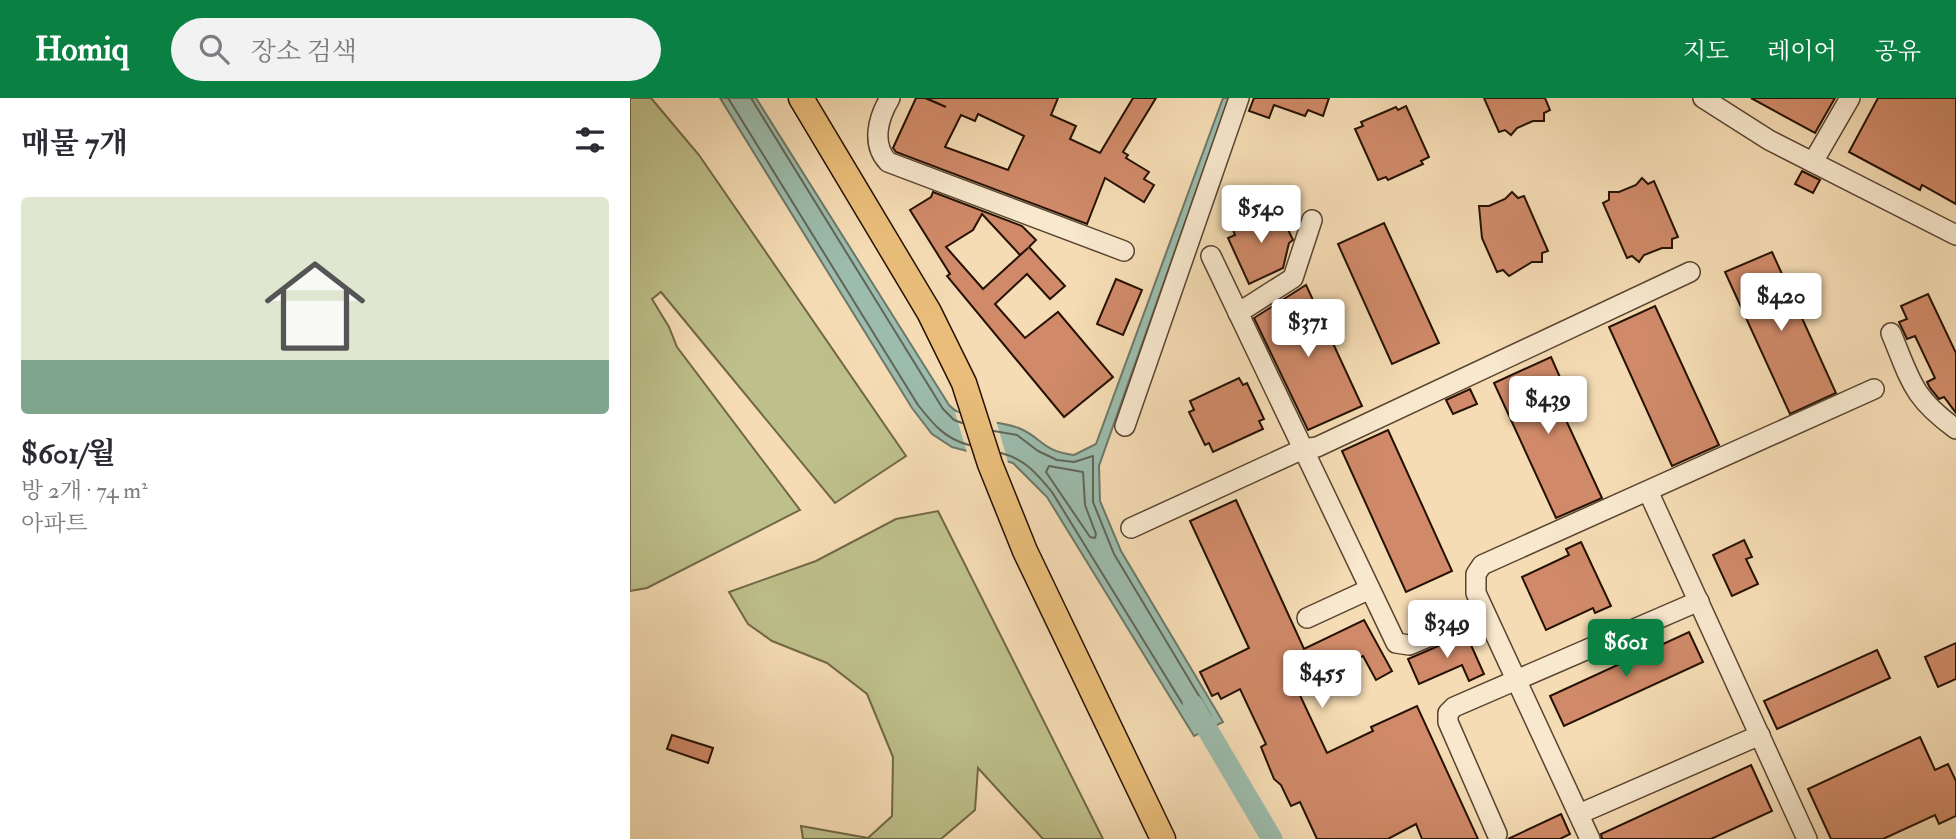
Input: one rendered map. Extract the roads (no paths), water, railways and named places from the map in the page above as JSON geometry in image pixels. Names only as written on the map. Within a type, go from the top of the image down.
[{"type":"main road","points":[[801,98],[929,312],[964,383],[990,464],[1035,573],[1163,839]]},
{"type":"street","points":[[890,98],[877,137],[878,152],[888,162],[1124,251]]},
{"type":"street","points":[[1125,426],[1239,98]]},
{"type":"street","points":[[1703,98],[1769,140],[1956,235]]},
{"type":"street","points":[[1813,162],[1850,98]]},
{"type":"street","points":[[1238,313],[1293,278],[1312,220]]},
{"type":"street","points":[[1211,256],[1395,643],[1402,646],[1485,613]]},
{"type":"street","points":[[1131,528],[1303,449],[1317,447],[1690,272]]},
{"type":"street","points":[[1891,333],[1917,395],[1928,410],[1956,429]]},
{"type":"street","points":[[1590,839],[1485,613],[1474,584],[1476,574],[1482,565],[1874,388]]},
{"type":"street","points":[[1648,491],[1807,839]]},
{"type":"street","points":[[1307,618],[1370,589]]},
{"type":"street","points":[[1497,834],[1448,722],[1448,713],[1454,707],[1699,601]]},
{"type":"street","points":[[1579,814],[1760,735]]},
{"type":"water","points":[[720,98],[756,98],[949,405],[965,416],[1021,429],[1055,451],[1074,455],[1096,444],[1223,98],[1229,98],[1099,466],[1100,501],[1121,551],[1223,722],[1194,736],[1047,497],[1013,463],[952,447],[932,434],[912,408]]},
{"type":"waterway","points":[[1193,705],[1272,839]]}]
